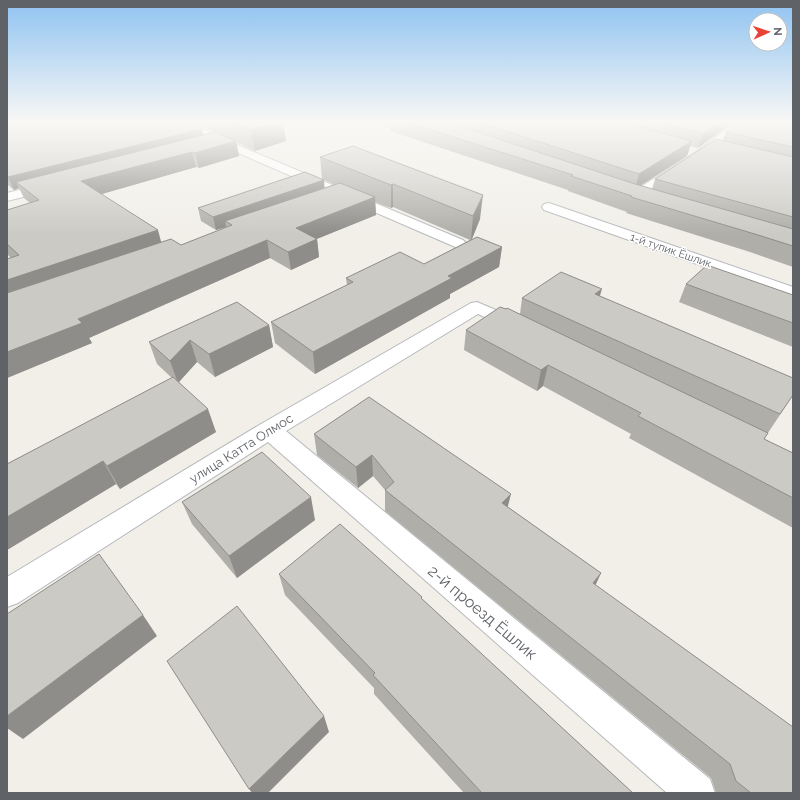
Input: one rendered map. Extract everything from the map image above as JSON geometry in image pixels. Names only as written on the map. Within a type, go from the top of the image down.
[{"type":"street","points":[[265,160],[458,243]]},
{"type":"street","points":[[636,196],[690,160]]},
{"type":"street","points":[[7,198],[60,183]]},
{"type":"street","points":[[622,191],[651,200]]},
{"type":"street","points":[[320,201],[342,193]]},
{"type":"street","name":"1-й тупик Ёшлик","points":[[549,207],[793,293]]},
{"type":"street","name":"улица Катта Олмос","points":[[7,592],[269,430],[477,307],[534,335]]},
{"type":"street","name":"2-й проезд Ёшлик","points":[[269,430],[696,793]]},
{"type":"building","points":[[7,160],[75,160],[7,177]]},
{"type":"building","points":[[102,160],[160,160],[81,181],[158,230],[7,280],[7,259],[19,255],[7,244],[7,210],[39,200],[16,182]]},
{"type":"building","points":[[328,160],[391,160],[483,195],[473,216],[393,184],[391,185]]},
{"type":"building","points":[[527,160],[563,160],[635,184],[793,229],[793,246],[631,197],[632,196],[571,176],[573,175]]},
{"type":"building","points":[[597,160],[661,160],[639,174]]},
{"type":"building","points":[[683,160],[793,160],[793,217],[655,179]]},
{"type":"building","points":[[305,172],[324,180],[213,217],[198,208]]},
{"type":"building","points":[[340,183],[375,197],[296,228],[317,239],[288,252],[267,240],[78,319],[82,323],[7,352],[7,293],[171,239],[181,245],[232,225],[225,221]]},
{"type":"building","points":[[477,237],[502,247],[448,276],[452,278],[313,352],[271,322],[353,282],[346,278],[400,252],[424,264]]},
{"type":"building","points":[[707,265],[793,295],[793,323],[686,284]]},
{"type":"building","points":[[561,272],[602,289],[595,294],[793,378],[793,395],[780,414],[522,298]]},
{"type":"building","points":[[237,302],[269,325],[209,354],[190,340],[170,361],[149,342]]},
{"type":"building","points":[[500,307],[507,308],[768,433],[764,439],[793,453],[793,498],[638,416],[641,413],[548,365],[541,370],[466,330]]},
{"type":"building","points":[[173,377],[208,409],[107,466],[103,461],[7,517],[7,464]]},
{"type":"building","points":[[369,397],[511,494],[502,503],[601,573],[593,583],[793,727],[793,793],[751,793],[736,781],[730,764],[385,490],[394,482],[372,455],[356,467],[314,434]]},
{"type":"building","points":[[262,452],[311,497],[229,556],[182,502]]},
{"type":"building","points":[[340,524],[422,597],[421,598],[633,793],[482,793],[373,675],[375,673],[279,574]]},
{"type":"building","points":[[99,554],[143,615],[7,716],[7,614]]},
{"type":"building","points":[[237,606],[324,716],[249,789],[167,661]]}]
